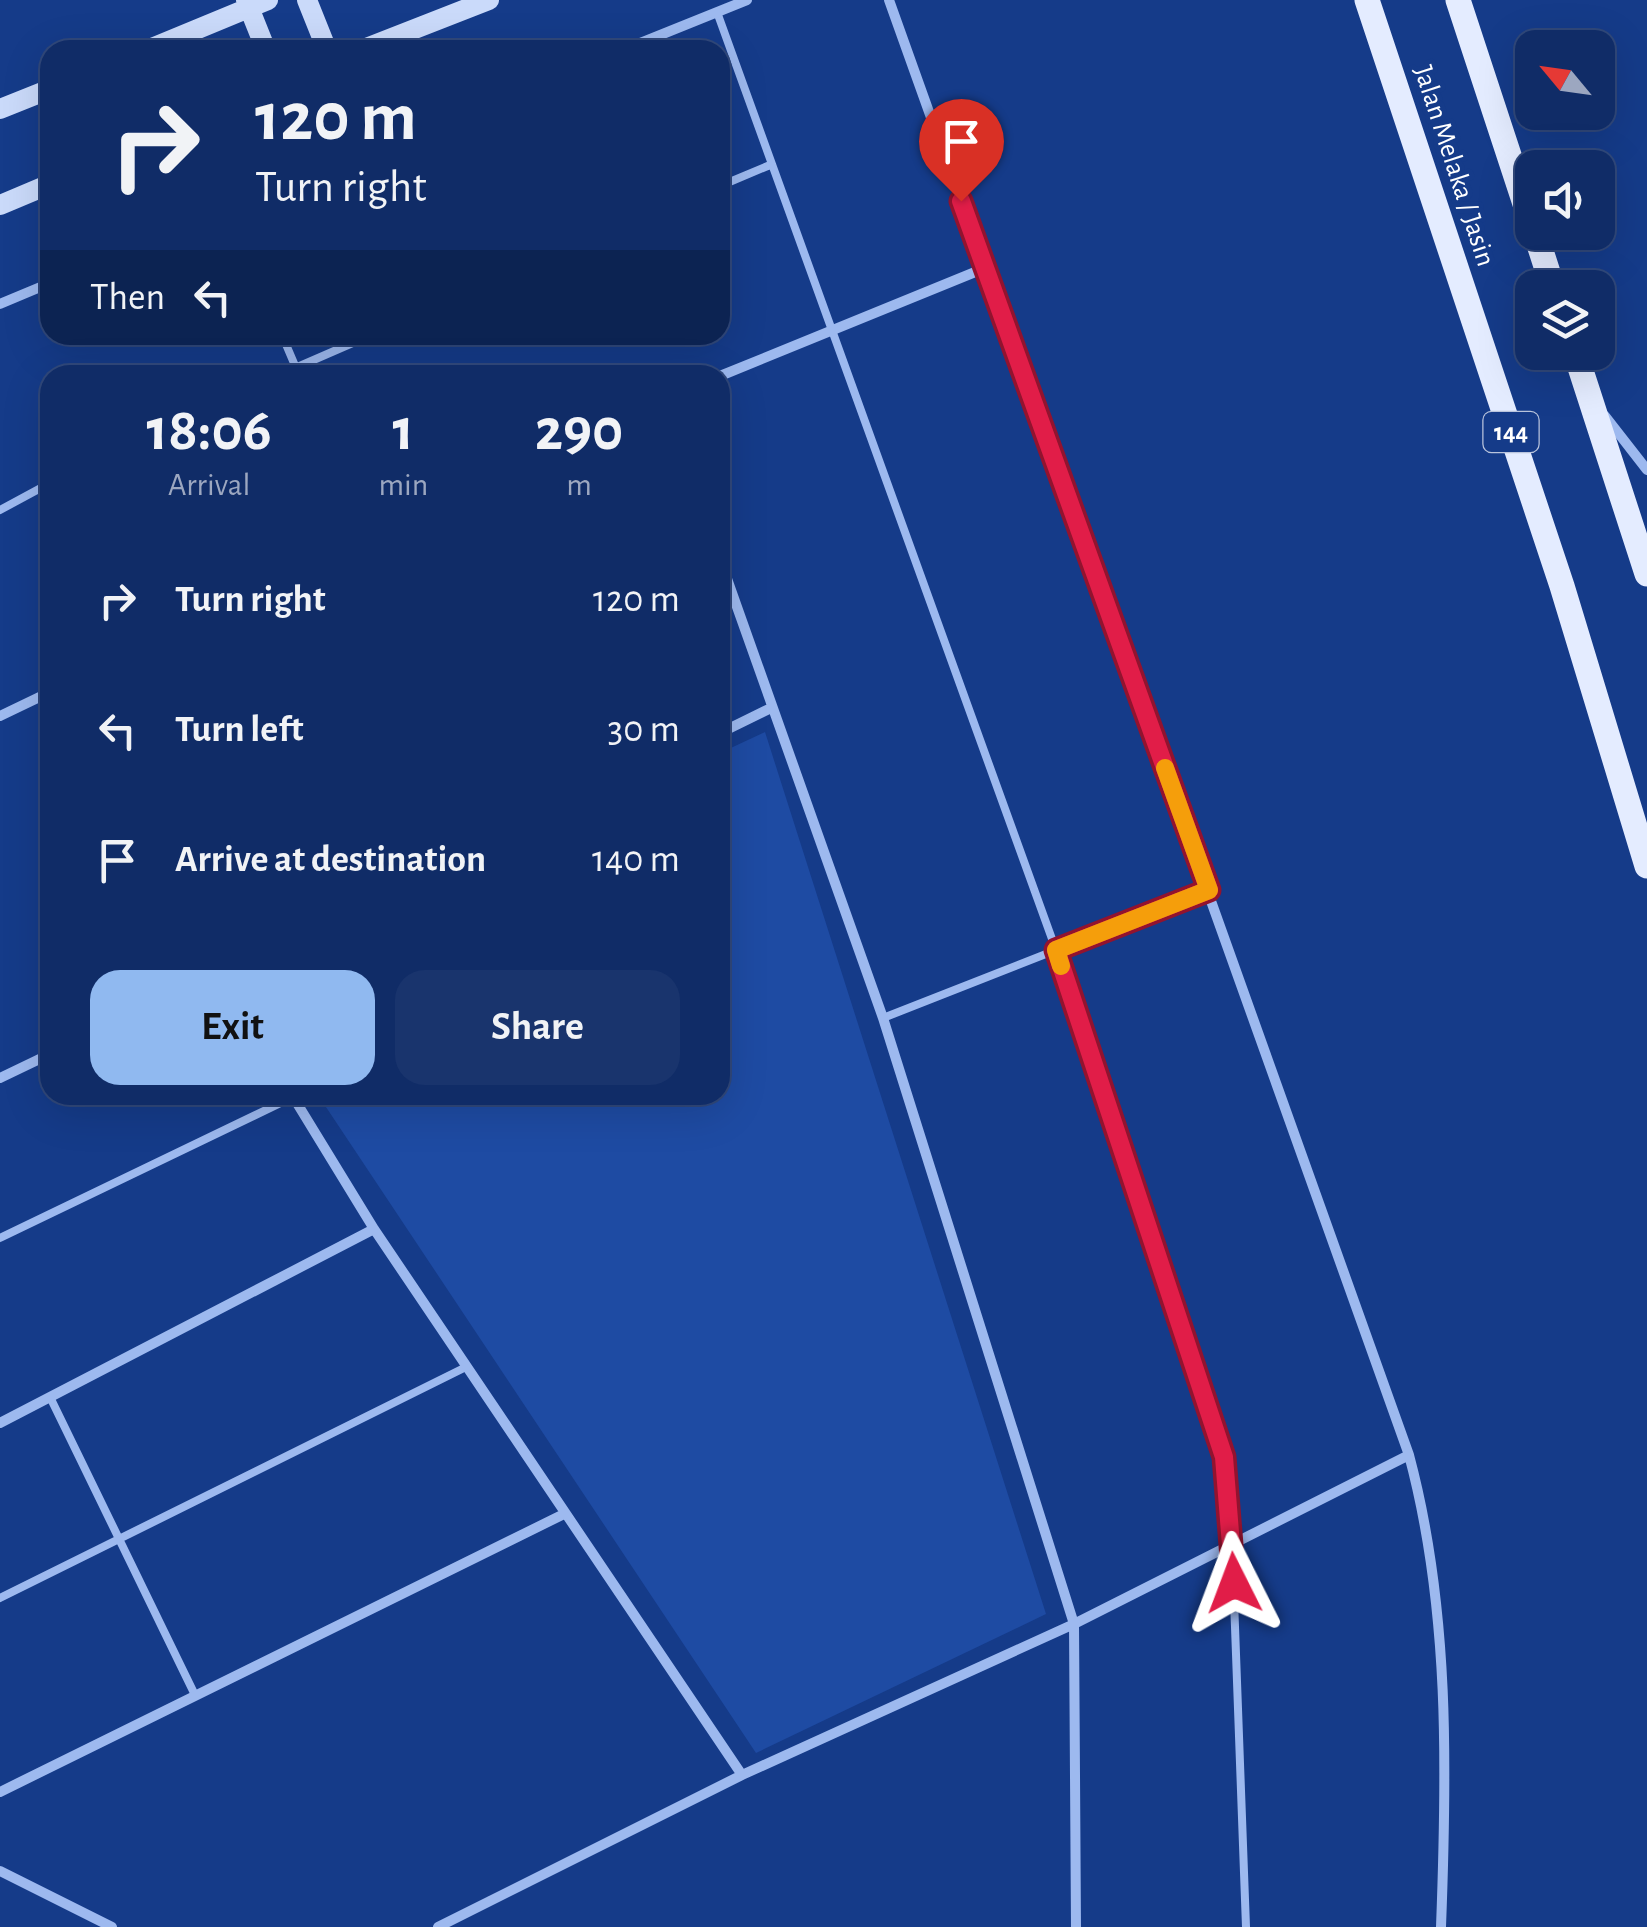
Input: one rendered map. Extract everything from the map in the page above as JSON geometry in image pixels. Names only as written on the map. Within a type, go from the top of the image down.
[{"type":"main road","name":"Jalan Melaka / Jasin","points":[[1367,0],[1562,586],[1647,866]]},
{"type":"main road","name":"Jalan Melaka / Jasin","points":[[1458,0],[1515,173]]},
{"type":"main road","points":[[1581,370],[1647,574]]},
{"type":"street","points":[[307,0],[323,40]]},
{"type":"street","points":[[388,40],[490,0]]},
{"type":"street","points":[[647,40],[747,0]]},
{"type":"street","points":[[890,0],[1409,1455],[1424,1510],[1444,1686],[1446,1794],[1441,1927]]},
{"type":"street","points":[[169,40],[255,3],[264,40]]},
{"type":"street","points":[[0,109],[40,93]]},
{"type":"street","points":[[0,205],[40,188]]},
{"type":"street","points":[[730,372],[985,268]]},
{"type":"street","points":[[0,304],[40,288]]},
{"type":"street","points":[[1588,394],[1647,470]]},
{"type":"street","points":[[730,588],[883,1018],[1074,1624],[1076,1927]]},
{"type":"street","points":[[0,716],[40,697]]},
{"type":"street","points":[[730,728],[772,708]]},
{"type":"street","points":[[0,1078],[40,1059]]},
{"type":"street","points":[[298,1105],[374,1229],[742,1776]]},
{"type":"street","points":[[0,1423],[374,1229]]},
{"type":"street","points":[[438,1927],[742,1776],[1074,1624],[1409,1455]]},
{"type":"street","points":[[0,1792],[564,1514]]},
{"type":"street","points":[[0,1871],[112,1927]]},
{"type":"lane","points":[[716,12],[726,40]]},
{"type":"lane","points":[[730,52],[1056,950],[1224,1457],[1232,1545],[1246,1927]]},
{"type":"lane","points":[[730,182],[770,165]]},
{"type":"lane","points":[[309,365],[350,345]]},
{"type":"lane","points":[[0,510],[40,488]]},
{"type":"lane","points":[[883,1018],[1209,890]]},
{"type":"lane","points":[[0,1238],[273,1105]]},
{"type":"lane","points":[[0,1598],[466,1367]]},
{"type":"lane","points":[[50,1397],[195,1695]]},
{"type":"shaded area","points":[[765,732],[1046,1614],[756,1753],[325,1105],[730,1105],[730,748]]},
{"type":"slow traffic","points":[[1061,966],[1056,950],[1209,890],[1165,768]]},
{"type":"route","points":[[961,201],[1209,890],[1056,950],[1224,1457],[1234,1583]]}]
